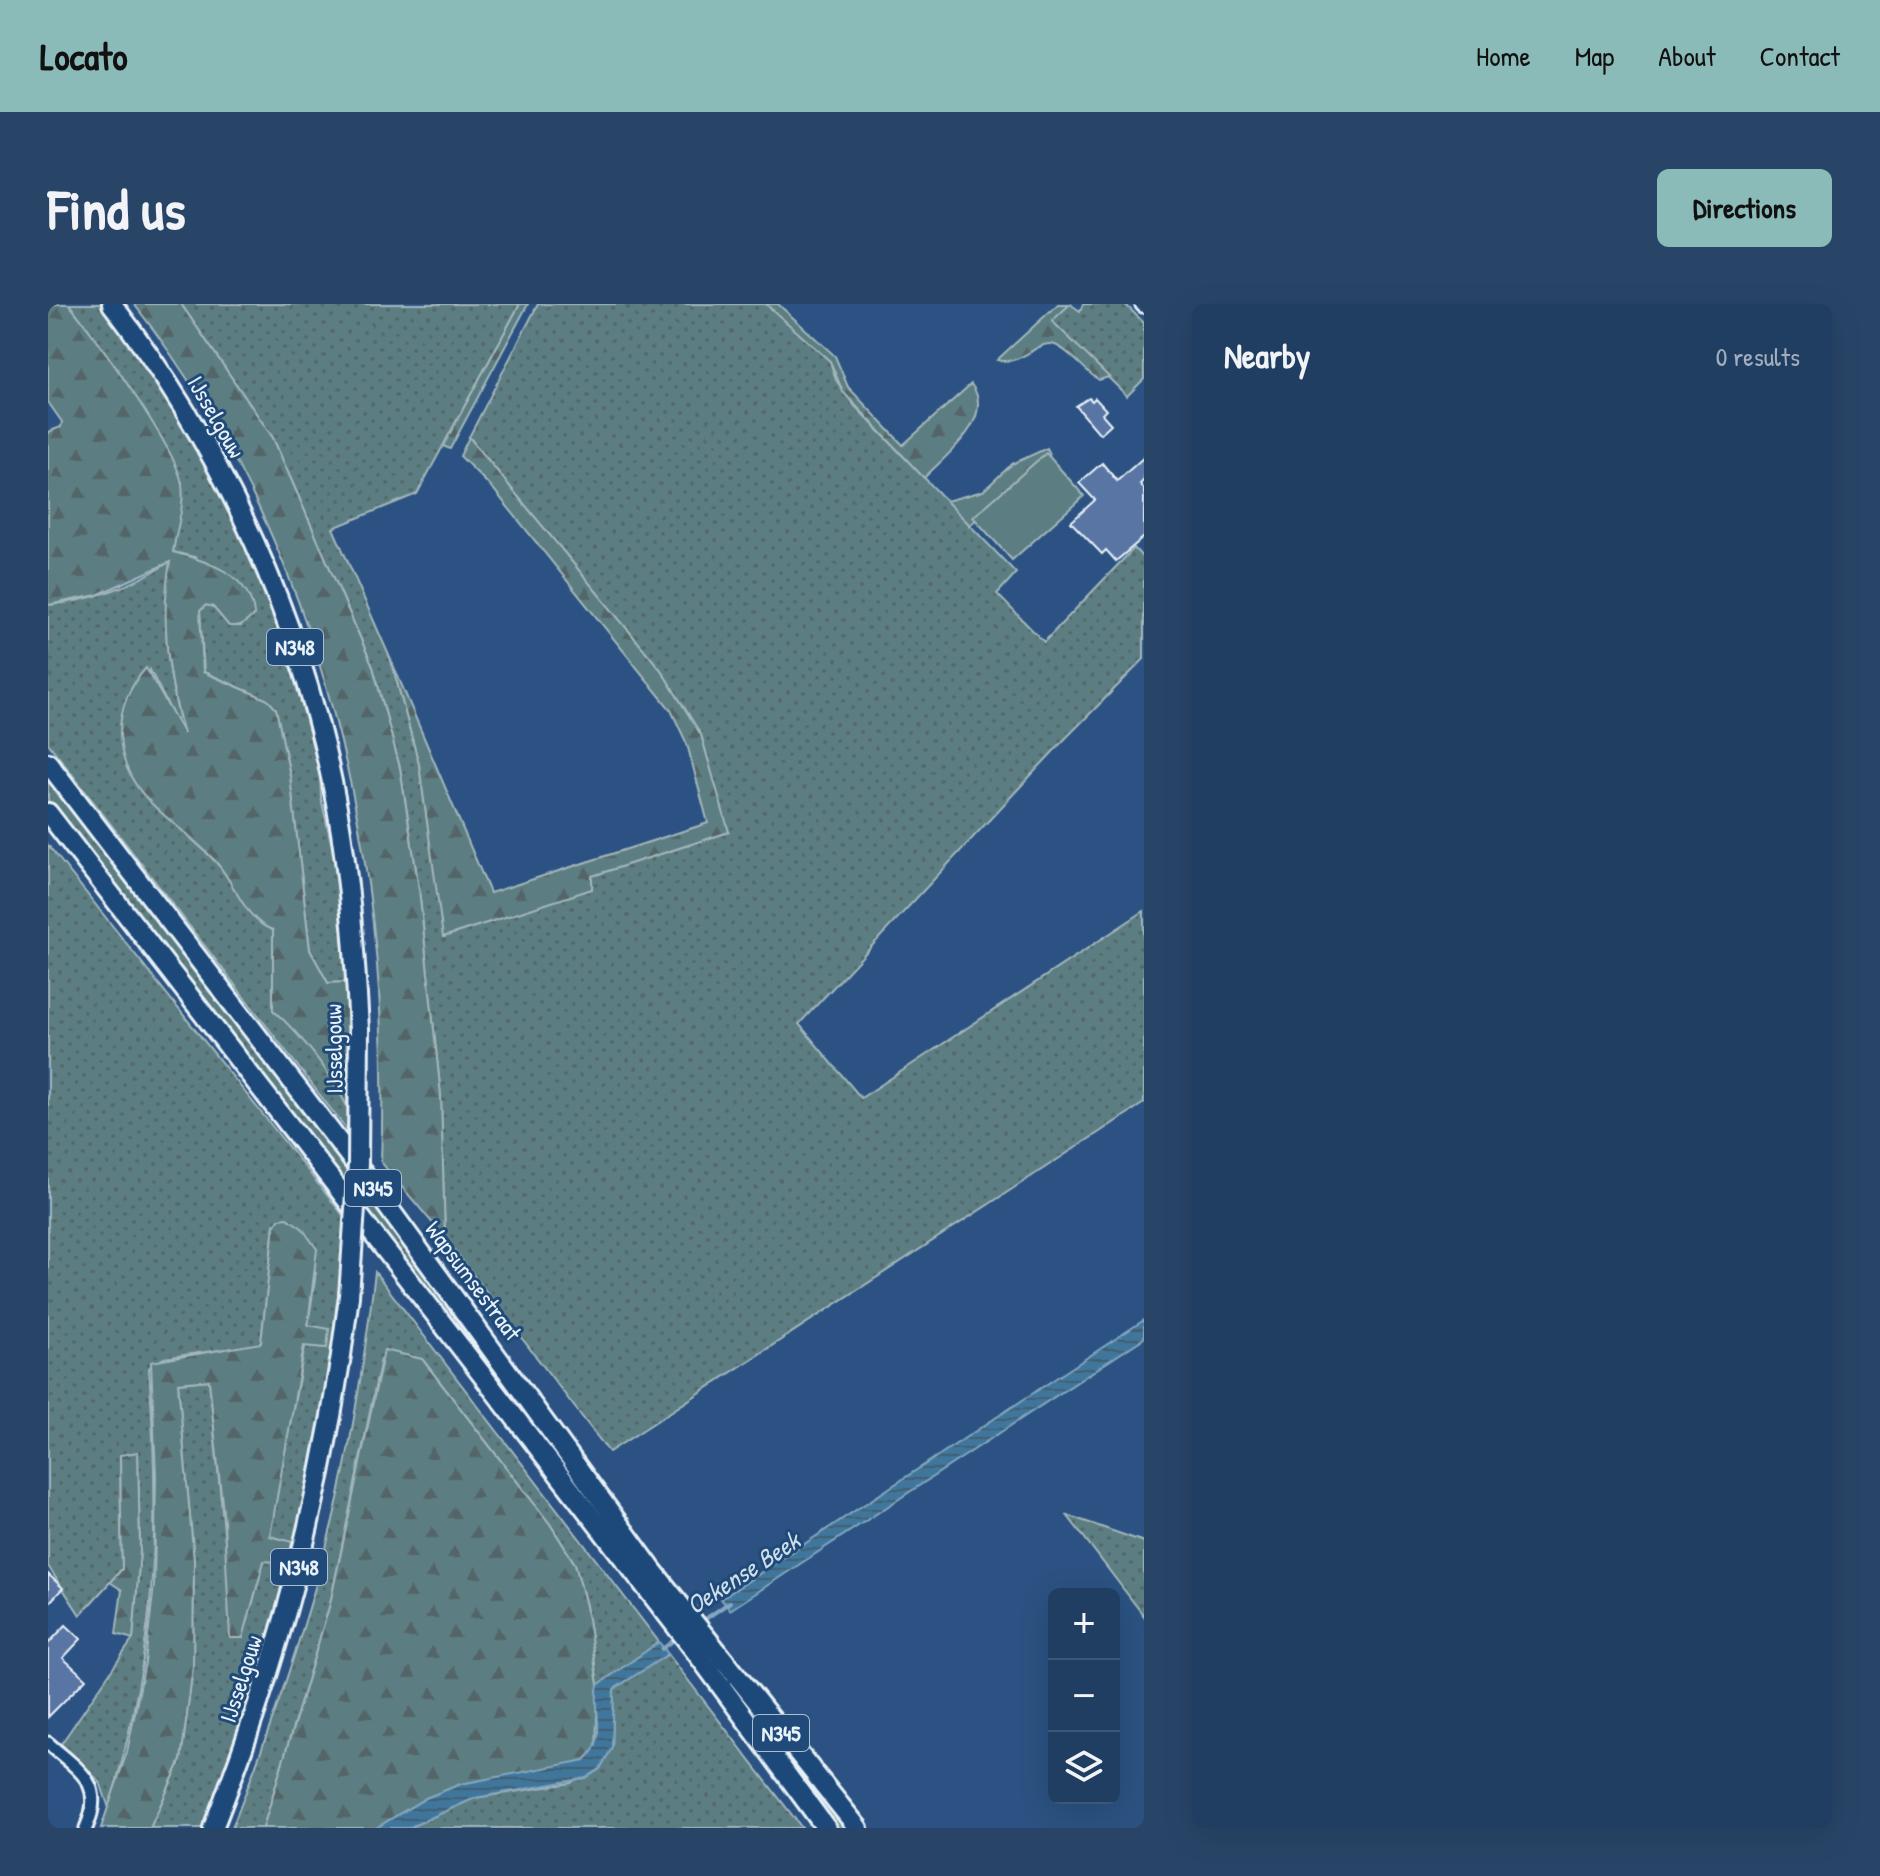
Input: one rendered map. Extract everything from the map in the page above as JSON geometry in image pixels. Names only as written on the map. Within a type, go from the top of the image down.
[{"type":"main road","name":"IJsselgouw","points":[[112,304],[156,364],[223,476],[249,529],[296,648],[320,729],[337,809],[355,952],[359,1030],[358,1164],[349,1296],[333,1410],[293,1591],[251,1729],[213,1828]]},
{"type":"main road","name":"Wapsumsestraat","points":[[48,763],[374,1188],[684,1624]]},
{"type":"main road","name":"Wapsumsestraat","points":[[48,813],[699,1643],[858,1828]]},
{"type":"main road","name":"Wapsumsestraat","points":[[699,1643],[826,1828]]},
{"type":"street","points":[[48,1743],[90,1783],[94,1808],[86,1828]]},
{"type":"green space","points":[[48,304],[69,304],[97,340],[166,446],[177,468],[183,493],[173,552],[225,572],[245,589],[251,601],[254,615],[241,626],[229,626],[213,607],[206,605],[200,611],[203,672],[268,700],[276,709],[290,776],[310,950],[328,983],[347,982],[347,1106],[314,1055],[273,1010],[273,930],[255,919],[209,854],[139,789],[123,755],[121,719],[134,684],[146,668],[184,734],[167,648],[166,605],[170,562],[97,595],[48,605],[48,432],[61,427],[62,422],[48,402]]},
{"type":"green space","points":[[69,304],[105,304],[157,372],[237,521],[281,628],[320,770],[321,798],[337,868],[347,982],[328,983],[310,950],[290,776],[276,709],[268,700],[204,672],[200,611],[206,605],[213,606],[229,626],[195,557],[173,552],[182,482],[143,409]]},
{"type":"green space","points":[[134,304],[181,304],[273,438],[373,667],[400,768],[419,889],[441,1096],[445,1238],[381,1162],[382,1048],[374,935],[358,822],[333,710],[298,602],[254,498],[199,398]]},
{"type":"green space","points":[[181,304],[520,304],[417,494],[333,528],[391,660],[419,764],[444,937],[591,889],[592,876],[728,832],[701,735],[661,670],[469,437],[538,304],[766,304],[830,361],[836,380],[854,405],[1016,573],[997,594],[1044,642],[1134,548],[1144,559],[1144,659],[1063,741],[799,1024],[861,1098],[1144,911],[1144,1103],[609,1452],[445,1238],[441,1096],[419,889],[400,768],[373,667],[273,438]]},
{"type":"green space","points":[[520,304],[528,304],[450,449],[443,446]]},
{"type":"green space","points":[[766,304],[778,304],[835,356],[848,387],[903,445],[971,384],[977,397],[978,410],[965,436],[924,478],[843,392],[830,361]]},
{"type":"green space","points":[[1058,304],[1070,304],[1052,321],[1109,377],[1099,380],[1067,352],[1049,344],[1014,360],[997,360]]},
{"type":"green space","points":[[1070,304],[1080,311],[1083,304],[1125,304],[1144,323],[1144,379],[1127,396],[1051,321]]},
{"type":"green space","points":[[469,437],[661,670],[701,735],[729,832],[592,876],[592,889],[443,937],[419,764],[391,660],[490,893],[708,823],[687,744],[671,710],[495,491],[460,456]]},
{"type":"green space","points":[[1047,448],[1050,454],[970,525],[946,501],[983,491],[1012,464]]},
{"type":"green space","points":[[1046,453],[1084,496],[1012,560],[973,517]]},
{"type":"green space","points":[[171,561],[166,628],[174,695],[185,739],[150,670],[127,768],[163,813],[218,865],[253,916],[273,930],[273,1010],[326,1065],[347,1107],[347,1130],[48,743],[48,605],[80,600],[112,590]]},
{"type":"green space","points":[[48,776],[229,1007],[686,1623],[48,802]]},
{"type":"green space","points":[[48,845],[346,1219],[326,1398],[301,1530],[270,1638],[204,1828],[150,1828],[181,1760],[193,1667],[194,1561],[178,1383],[209,1380],[228,1571],[253,1602],[264,1560],[287,1562],[292,1542],[269,1536],[305,1346],[326,1348],[308,1325],[316,1273],[274,1225],[261,1344],[164,1358],[149,1368],[154,1483],[151,1590],[137,1696],[109,1808],[100,1782],[61,1744],[133,1639],[140,1550],[138,1453],[120,1456],[122,1569],[80,1615],[48,1566]]},
{"type":"green space","points":[[287,1218],[302,1228],[317,1249],[308,1325],[329,1329],[327,1348],[304,1346],[270,1536],[292,1542],[288,1563],[264,1561],[243,1638],[230,1638],[224,1522],[209,1380],[178,1383],[194,1561],[193,1667],[181,1760],[150,1828],[101,1828],[127,1752],[145,1662],[154,1585],[156,1476],[151,1362],[261,1343],[274,1226],[279,1219]]},
{"type":"green space","points":[[375,1272],[659,1642],[598,1685],[586,1606],[575,1564],[550,1524],[423,1360],[381,1359],[330,1604],[263,1828],[232,1828],[288,1676],[323,1559],[352,1428]]},
{"type":"green space","points":[[384,1350],[422,1359],[550,1524],[575,1564],[586,1606],[598,1685],[596,1748],[585,1760],[575,1764],[461,1784],[426,1798],[376,1828],[263,1828],[330,1604]]},
{"type":"green space","points":[[138,1452],[140,1550],[133,1639],[116,1634],[122,1590],[110,1582],[122,1569],[120,1455]]},
{"type":"green space","points":[[1067,1515],[1144,1542],[1144,1616]]},
{"type":"green space","points":[[701,1639],[850,1828],[840,1828],[695,1643]]},
{"type":"green space","points":[[668,1654],[802,1828],[408,1828],[475,1798],[571,1783],[612,1748],[614,1689]]},
{"type":"water","points":[[1144,1320],[1144,1338],[730,1610],[721,1599]]},
{"type":"water","points":[[659,1642],[668,1654],[614,1689],[612,1748],[600,1769],[586,1778],[475,1798],[408,1828],[376,1828],[426,1798],[461,1784],[585,1760],[592,1752],[598,1734],[598,1685]]},
{"type":"building","points":[[1089,398],[1092,401],[1095,398],[1106,410],[1102,414],[1111,424],[1100,434],[1076,406]]},
{"type":"building","points":[[1144,457],[1144,480],[1140,484],[1144,489],[1144,537],[1116,561],[1106,550],[1102,554],[1071,522],[1095,500],[1079,483],[1102,463],[1117,481]]},
{"type":"building","points":[[48,1574],[63,1588],[48,1604]]},
{"type":"building","points":[[66,1625],[81,1639],[63,1658],[86,1679],[48,1717],[48,1644]]},
{"type":"waterway","name":"Oekense Beek","points":[[701,1622],[730,1602]]},
{"type":"waterway","name":"Oekense Beek","points":[[662,1649],[677,1638]]}]
